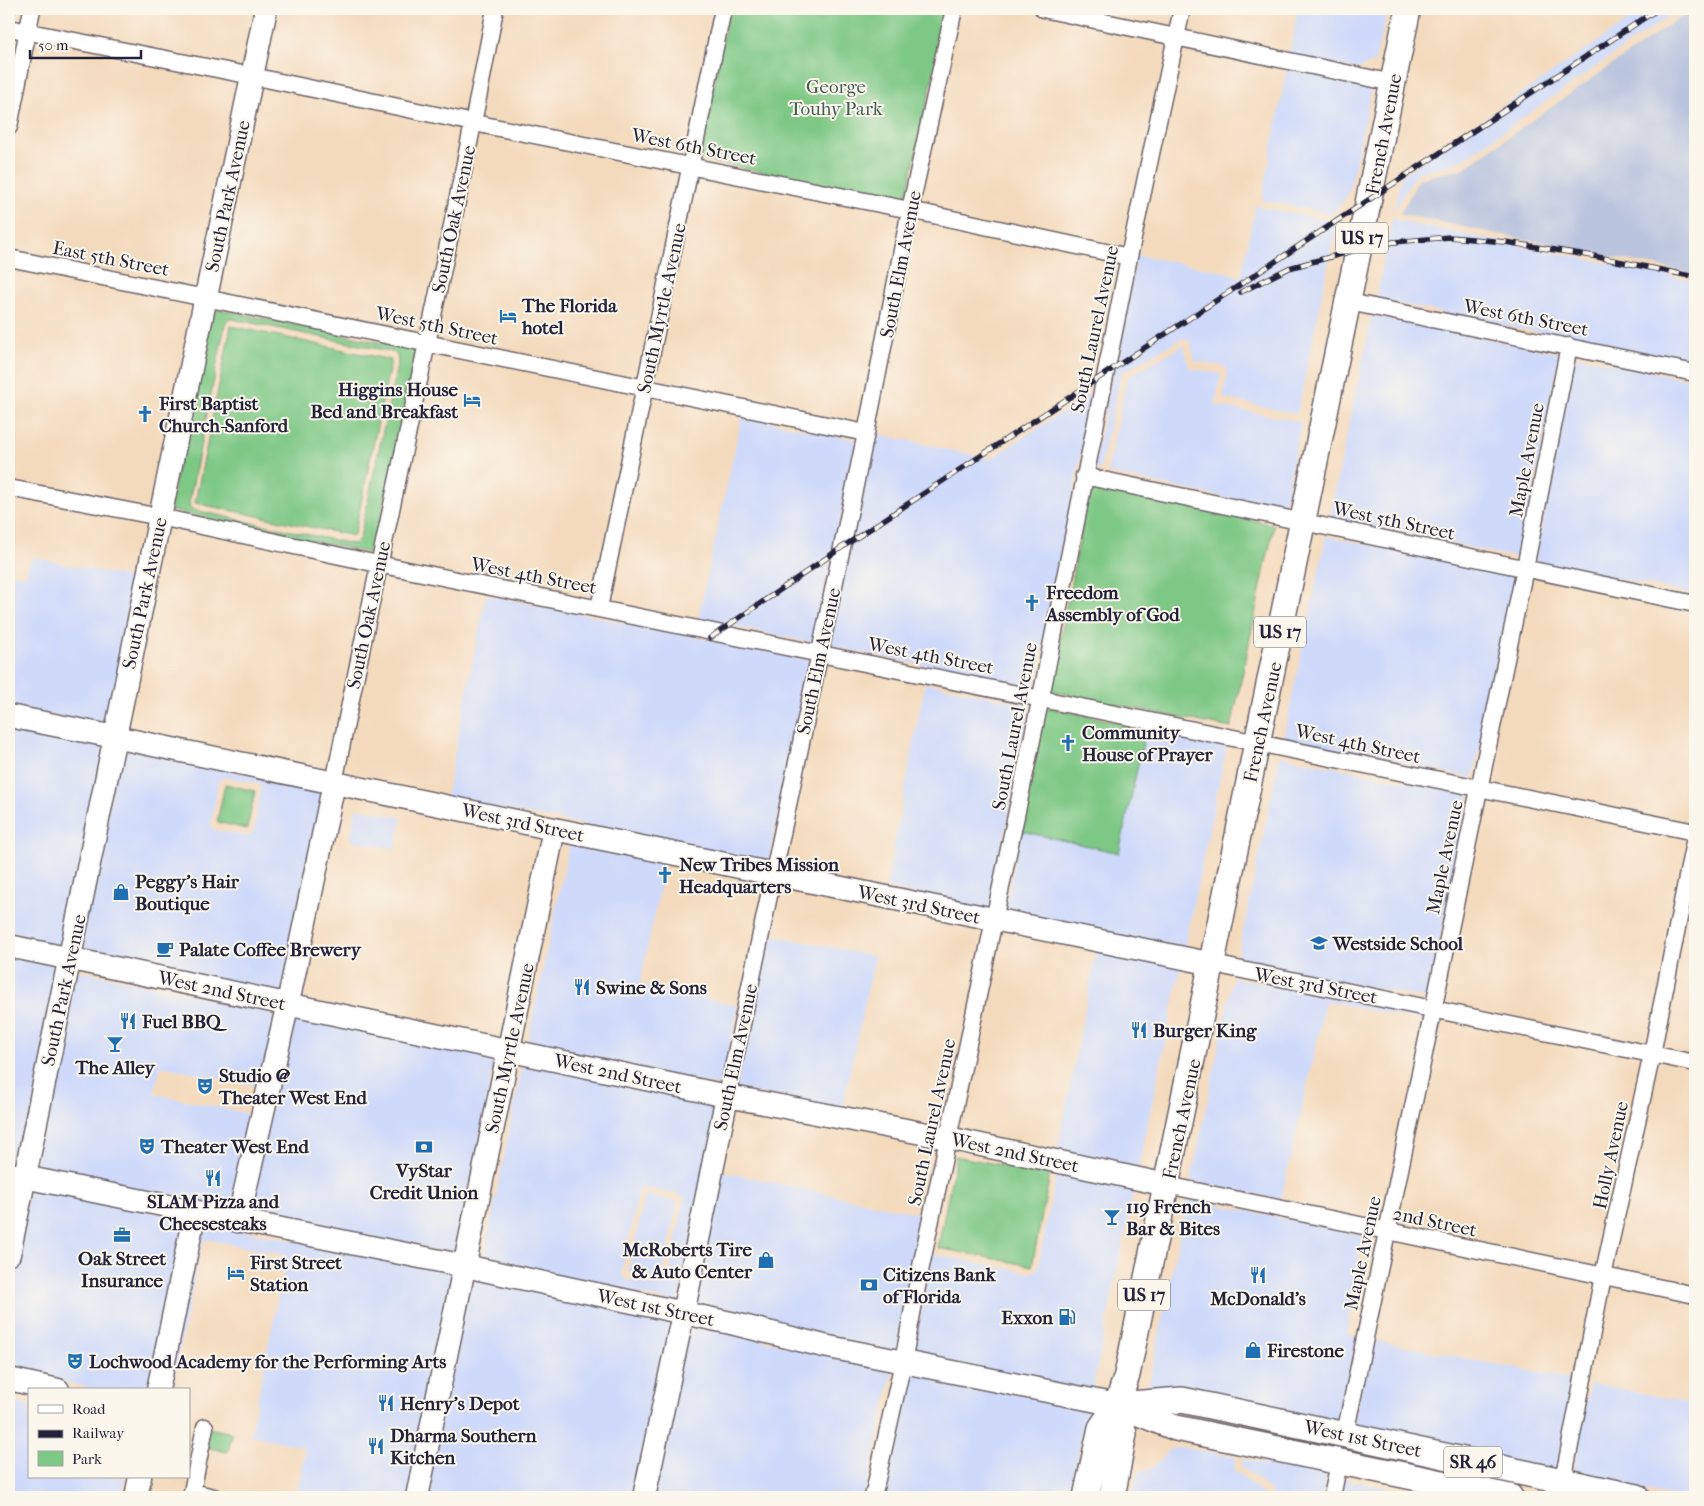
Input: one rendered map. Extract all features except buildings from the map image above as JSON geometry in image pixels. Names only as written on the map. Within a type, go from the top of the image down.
[{"type":"main road","name":"French Avenue","points":[[1086,1497],[1101,1428],[1117,1405],[1127,1375],[1168,1185],[1408,9]]},
{"type":"main road","name":"West 1st Street","points":[[1117,1405],[1182,1400],[1637,1497]]},
{"type":"main road","name":"West 1st Street","points":[[1117,1405],[1176,1428],[1510,1497]]},
{"type":"main road","points":[[1112,1497],[1124,1434],[1117,1405]]},
{"type":"main road","points":[[1484,1492],[1502,1482],[1540,1490],[1563,1481]]},
{"type":"street","points":[[9,127],[32,9]]},
{"type":"street","name":"South Park Avenue","points":[[9,1254],[17,1176],[70,958],[266,9]]},
{"type":"street","name":"South Oak Avenue","points":[[238,1221],[288,1003],[378,564],[474,123],[495,9]]},
{"type":"street","name":"South Myrtle Avenue","points":[[599,608],[723,9]]},
{"type":"street","name":"South Elm Avenue","points":[[644,1497],[866,433],[910,210],[954,9]]},
{"type":"street","points":[[1043,9],[1393,82]]},
{"type":"street","name":"South Laurel Avenue","points":[[873,1497],[903,1362],[1041,697],[1128,257],[1182,9]]},
{"type":"street","name":"West 6th Street","points":[[9,28],[252,76],[474,123],[691,165],[1128,257]]},
{"type":"street","name":"East 5th Street","points":[[9,258],[206,298]]},
{"type":"street","name":"West 5th Street","points":[[206,298],[866,433]]},
{"type":"street","name":"West 6th Street","points":[[1348,302],[1695,373]]},
{"type":"street","name":"Maple Avenue","points":[[1345,1434],[1525,568],[1569,346]]},
{"type":"street","name":"West 5th Street","points":[[1084,476],[1695,604]]},
{"type":"street","name":"West 4th Street","points":[[9,488],[160,517],[378,564],[1041,697],[1695,832]]},
{"type":"street","name":"West 3rd Street","points":[[9,716],[1695,1063]]},
{"type":"street","name":"South Myrtle Avenue","points":[[418,1497],[554,829]]},
{"type":"street","name":"Holly Avenue","points":[[1563,1481],[1603,1276],[1652,1054],[1695,837]]},
{"type":"street","name":"West 2nd Street","points":[[9,946],[727,1096],[948,1138],[1168,1185]]},
{"type":"street","name":"West 1st Street","points":[[17,1176],[465,1266],[731,1323],[824,1346],[1117,1405]]},
{"type":"street","name":"2nd Street","points":[[1168,1185],[1695,1295]]},
{"type":"street","points":[[158,1388],[195,1212]]},
{"type":"street","points":[[9,1379],[49,1388]]},
{"type":"street","points":[[205,1427],[191,1495],[214,1497]]},
{"type":"street","points":[[1332,1497],[1339,1462]]},
{"type":"street","points":[[136,1497],[140,1478]]},
{"type":"shaded area","points":[[1298,9],[1388,9],[1375,62],[1358,69],[1289,56]]},
{"type":"shaded area","points":[[1645,9],[1679,9],[1461,161],[1416,173],[1394,211],[1401,176]]},
{"type":"shaded area","points":[[1692,9],[1695,9],[1695,274],[1400,214],[1419,179],[1464,168]]},
{"type":"shaded area","points":[[1287,68],[1372,87],[1349,193],[1333,214],[1262,200]]},
{"type":"shaded area","points":[[1256,204],[1260,207],[1331,221],[1338,218],[1297,414],[1223,398],[1227,375],[1226,368],[1195,361],[1190,341],[1183,338],[1121,374],[1100,470],[1093,469],[1137,255],[1226,272],[1241,277]]},
{"type":"shaded area","points":[[1393,215],[1394,219],[1398,221],[1695,281],[1695,364],[1376,299]]},
{"type":"shaded area","points":[[1372,316],[1560,353],[1520,558],[1329,519]]},
{"type":"shaded area","points":[[1184,345],[1189,368],[1221,374],[1215,405],[1301,422],[1285,501],[1281,505],[1270,507],[1107,473],[1127,377]]},
{"type":"shaded area","points":[[1575,356],[1695,381],[1695,595],[1535,561]]},
{"type":"shaded area","points":[[1093,392],[1035,688],[829,646],[874,433],[990,459]]},
{"type":"shaded area","points":[[742,416],[857,440],[814,643],[698,619]]},
{"type":"shaded area","points":[[1326,536],[1516,575],[1473,778],[1283,739]]},
{"type":"shaded area","points":[[31,557],[139,580],[109,727],[9,707],[9,573],[26,576]]},
{"type":"shaded area","points":[[486,595],[811,660],[768,863],[446,797]]},
{"type":"shaded area","points":[[925,683],[1031,705],[989,910],[886,888]]},
{"type":"shaded area","points":[[9,725],[105,744],[64,948],[9,937]]},
{"type":"shaded area","points":[[1146,728],[1227,745],[1184,949],[1004,913],[1021,831],[1119,853]]},
{"type":"shaded area","points":[[120,747],[324,790],[282,993],[79,951]],"holes":[[[226,777],[257,783],[261,787],[254,830],[250,835],[246,836],[215,830],[211,826],[218,783],[222,778]]]},
{"type":"shaded area","points":[[1280,756],[1470,795],[1428,999],[1237,960]]},
{"type":"shaded area","points":[[356,808],[402,818],[395,849],[350,840]]},
{"type":"shaded area","points":[[570,841],[666,860],[640,984],[738,1006],[721,1086],[527,1045]]},
{"type":"shaded area","points":[[769,935],[875,956],[842,1109],[736,1089]]},
{"type":"shaded area","points":[[1097,949],[1181,966],[1138,1170],[1057,1152]]},
{"type":"shaded area","points":[[9,956],[270,1011],[275,1019],[262,1087],[161,1066],[154,1094],[255,1115],[230,1209],[9,1166]]},
{"type":"shaded area","points":[[1233,977],[1424,1016],[1423,1021],[1326,1001],[1281,1200],[1191,1181]]},
{"type":"shaded area","points":[[293,1013],[495,1058],[457,1255],[247,1214]]},
{"type":"shaded area","points":[[523,1062],[718,1103],[678,1303],[481,1261],[485,1250]],"holes":[[[644,1188],[681,1195],[684,1199],[668,1281],[662,1287],[627,1280],[622,1276],[622,1271],[640,1190]]]},
{"type":"shaded area","points":[[1055,1169],[1135,1186],[1092,1391],[912,1355],[932,1252],[937,1255],[1030,1273],[1036,1271],[1056,1176]]},
{"type":"shaded area","points":[[720,1171],[925,1215],[897,1352],[693,1307]]},
{"type":"shaded area","points":[[30,1187],[186,1219],[150,1388],[91,1388],[9,1370],[9,1290]]},
{"type":"shaded area","points":[[645,1195],[678,1202],[661,1280],[628,1273]]},
{"type":"shaded area","points":[[1187,1198],[1362,1235],[1347,1334],[1357,1337],[1337,1427],[1148,1389]]},
{"type":"shaded area","points":[[201,1222],[459,1274],[410,1497],[296,1497],[305,1454],[304,1448],[250,1435],[285,1263],[284,1256],[280,1254],[209,1240],[205,1240],[202,1243],[171,1388],[166,1388]]},
{"type":"shaded area","points":[[475,1277],[674,1320],[636,1497],[425,1497],[465,1300]]},
{"type":"shaded area","points":[[689,1324],[893,1369],[865,1497],[652,1496]]},
{"type":"shaded area","points":[[1372,1340],[1575,1380],[1557,1472],[1352,1430]]},
{"type":"shaded area","points":[[908,1372],[1088,1408],[1069,1497],[881,1497]]},
{"type":"shaded area","points":[[1590,1383],[1695,1404],[1695,1497],[1680,1497],[1572,1475]]},
{"type":"shaded area","points":[[9,1401],[28,1405],[28,1478],[125,1478],[121,1497],[9,1497]]},
{"type":"shaded area","points":[[1182,1447],[1236,1457],[1234,1469],[1265,1496],[1133,1497],[1137,1474],[1154,1467],[1171,1449]]},
{"type":"shaded area","points":[[1242,1459],[1327,1476],[1323,1497],[1271,1497],[1270,1490],[1241,1466]]},
{"type":"shaded area","points":[[1342,1479],[1432,1497],[1339,1497]]},
{"type":"green space","name":"George Touhy Park","points":[[729,9],[948,9],[905,202],[699,159]]},
{"type":"green space","points":[[212,308],[417,350],[373,554],[169,510]],"holes":[[[229,319],[393,352],[397,356],[398,361],[360,538],[356,543],[352,544],[190,508],[189,502],[225,325]]]},
{"type":"green space","points":[[231,326],[391,360],[354,536],[195,503]]},
{"type":"green space","points":[[1090,486],[1274,525],[1231,728],[1050,691]]},
{"type":"green space","points":[[1046,707],[1146,728],[1119,853],[1021,831]]},
{"type":"green space","points":[[225,784],[255,791],[247,829],[217,822]]},
{"type":"green space","points":[[956,1156],[1050,1175],[1032,1266],[938,1248]]},
{"type":"green space","points":[[208,1428],[232,1433],[228,1452],[204,1447]]},
{"type":"railway","points":[[710,638],[841,548],[1658,9]]},
{"type":"railway","points":[[1241,292],[1289,268],[1360,249],[1394,242],[1450,237],[1505,242],[1593,256],[1695,277]]},
{"type":"place","name":"The Florida hotel","points":[[508,316]]},
{"type":"place","name":"Higgins House Bed and Breakfast","points":[[472,400]]},
{"type":"place","name":"First Baptist Church-Sanford","points":[[145,414]]},
{"type":"place","name":"Freedom Assembly of God","points":[[1032,603]]},
{"type":"place","name":"Community House of Prayer","points":[[1068,743]]},
{"type":"place","name":"New Tribes Mission Headquarters","points":[[665,875]]},
{"type":"place","name":"Peggy's Hair Boutique","points":[[121,892]]},
{"type":"place","name":"Westside School","points":[[1319,943]]},
{"type":"place","name":"Palate Coffee Brewery","points":[[165,949]]},
{"type":"place","name":"Swine & Sons","points":[[582,987]]},
{"type":"place","name":"Fuel BBQ","points":[[128,1021]]},
{"type":"place","name":"Burger King","points":[[1139,1030]]},
{"type":"place","name":"The Alley","points":[[115,1044]]},
{"type":"place","name":"Studio @ Theater West End","points":[[205,1086]]},
{"type":"place","name":"Theater West End","points":[[147,1146]]},
{"type":"place","name":"VyStar Credit Union","points":[[424,1147]]},
{"type":"place","name":"SLAM Pizza and Cheesesteaks","points":[[213,1178]]},
{"type":"place","name":"119 French Bar & Bites","points":[[1112,1217]]},
{"type":"place","name":"Oak Street Insurance","points":[[122,1235]]},
{"type":"place","name":"McRoberts Tire & Auto Center","points":[[766,1260]]},
{"type":"place","name":"First Street Station","points":[[236,1273]]},
{"type":"place","name":"McDonald's","points":[[1258,1275]]},
{"type":"place","name":"Citizens Bank of Florida","points":[[869,1285]]},
{"type":"place","name":"Exxon","points":[[1067,1317]]},
{"type":"place","name":"Firestone","points":[[1253,1350]]},
{"type":"place","name":"Lochwood Academy for the Performing Arts","points":[[75,1361]]},
{"type":"place","name":"Henry's Depot","points":[[386,1403]]},
{"type":"place","name":"Dharma Southern Kitchen","points":[[376,1446]]}]
